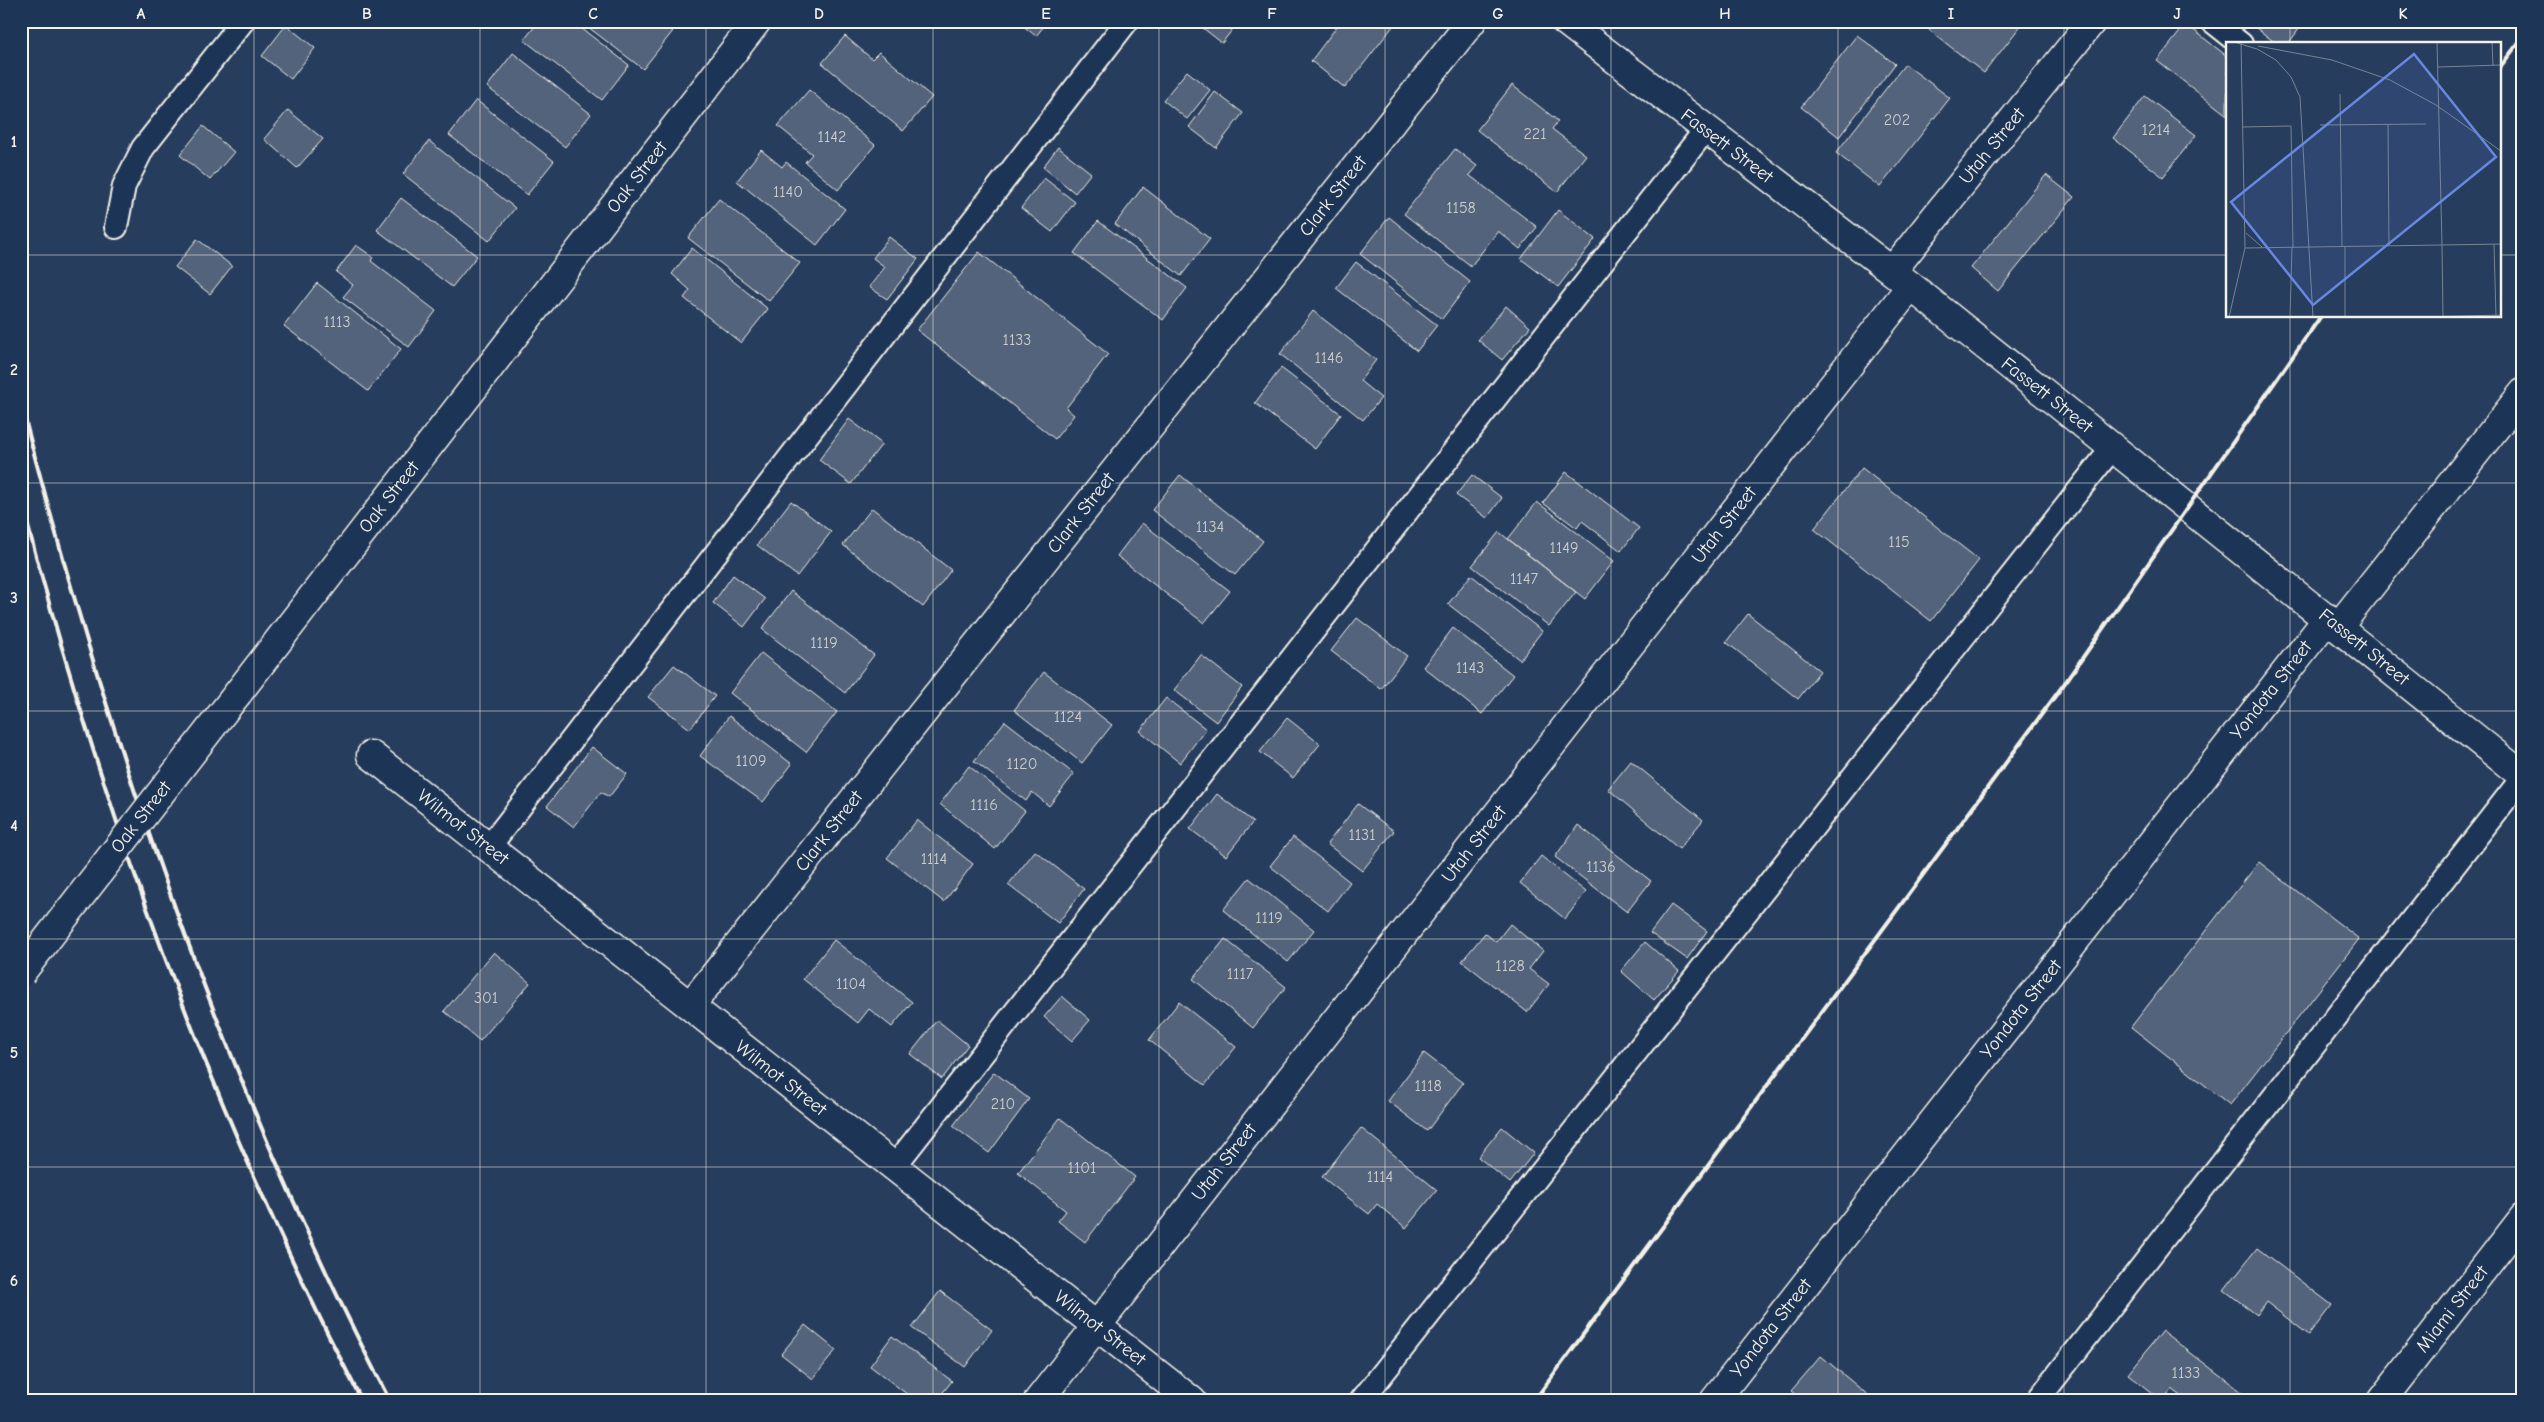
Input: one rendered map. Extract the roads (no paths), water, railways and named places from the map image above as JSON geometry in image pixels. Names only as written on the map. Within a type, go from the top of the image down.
[{"type":"street","name":"Oak Street","points":[[21,973],[757,21]]},
{"type":"street","name":"Clark Street","points":[[690,1006],[1472,21]]},
{"type":"street","name":"Fassett Street","points":[[1565,21],[1901,279],[2333,622],[2523,776]]},
{"type":"street","name":"Utah Street","points":[[1038,1401],[1901,279],[2092,21]]},
{"type":"street","name":"Yondota Street","points":[[1714,1401],[2333,622],[2523,394]]},
{"type":"street","name":"Wilmot Street","points":[[370,755],[1192,1401]]},
{"type":"street","name":"Miami Street","points":[[2381,1401],[2523,1218]]},
{"type":"lane","points":[[116,227],[124,186],[143,148],[243,21]]},
{"type":"lane","points":[[488,847],[1127,21]]},
{"type":"lane","points":[[2212,21],[2238,42]]},
{"type":"lane","points":[[894,1166],[1706,130]]},
{"type":"lane","points":[[1361,1401],[2113,447]]},
{"type":"lane","points":[[2037,1401],[2523,776]]},
{"type":"railway","points":[[2502,64],[2523,37]]},
{"type":"railway","points":[[1534,1401],[2067,680],[2320,318]]},
{"type":"railway","points":[[21,404],[93,661],[133,787],[177,913],[224,1037],[275,1160],[330,1281],[390,1401]]},
{"type":"railway","points":[[21,500],[88,732],[125,847],[166,960],[210,1073],[257,1184],[308,1293],[362,1401]]}]
